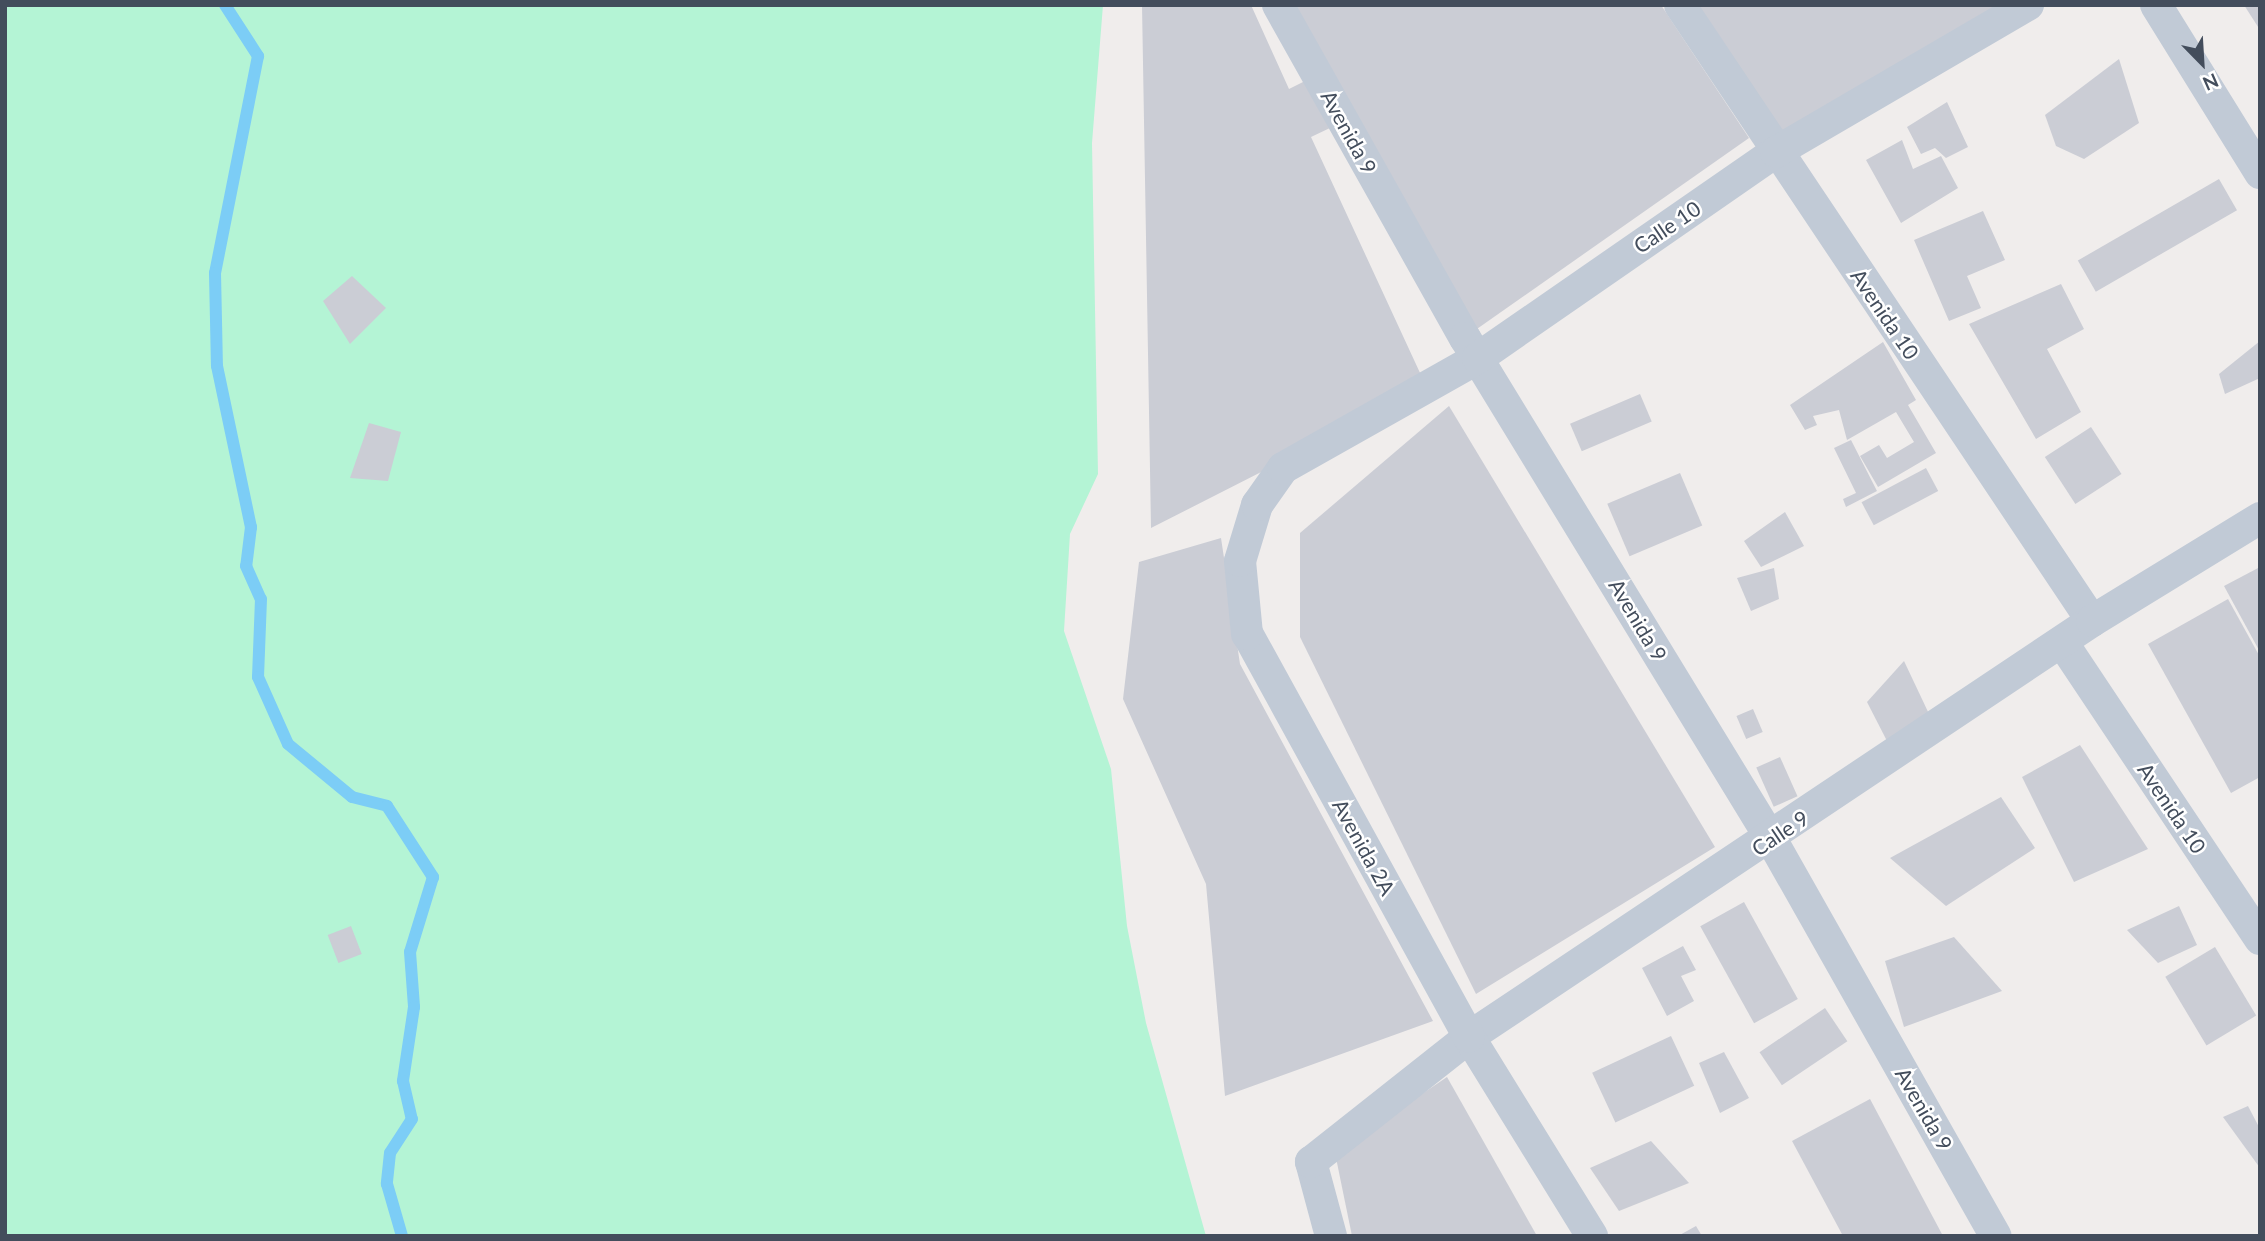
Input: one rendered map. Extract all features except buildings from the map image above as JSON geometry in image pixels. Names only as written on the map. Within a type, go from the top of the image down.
[{"type":"street","name":"Avenida 9","points":[[1278,5],[1478,358],[1771,839],[1996,1236]]},
{"type":"street","name":"Avenida 10","points":[[1680,5],[2092,621]]},
{"type":"street","name":"Calle 10","points":[[1309,452],[1478,358],[1776,152],[2028,5]]},
{"type":"street","points":[[2156,5],[2260,173]]},
{"type":"street","name":"Avenida 2A","points":[[1309,452],[1283,468],[1257,505],[1240,561],[1247,634],[1469,1037],[1592,1236]]},
{"type":"street","name":"Calle 9","points":[[1331,1236],[1311,1162],[1469,1037],[1771,839],[2092,621],[2260,519]]},
{"type":"street","name":"Avenida 10","points":[[2062,642],[2260,939]]},
{"type":"green space","points":[[5,5],[1103,5],[1092,143],[1098,474],[1070,534],[1064,631],[1111,769],[1127,926],[1146,1023],[1206,1236],[5,1236]]},
{"type":"waterway","points":[[225,5],[258,56],[215,273],[217,366],[251,527],[246,566],[261,599],[258,677],[288,744],[352,797],[387,806],[433,877],[410,952],[414,1007],[403,1081],[412,1119],[390,1153],[387,1184],[402,1236]]}]
